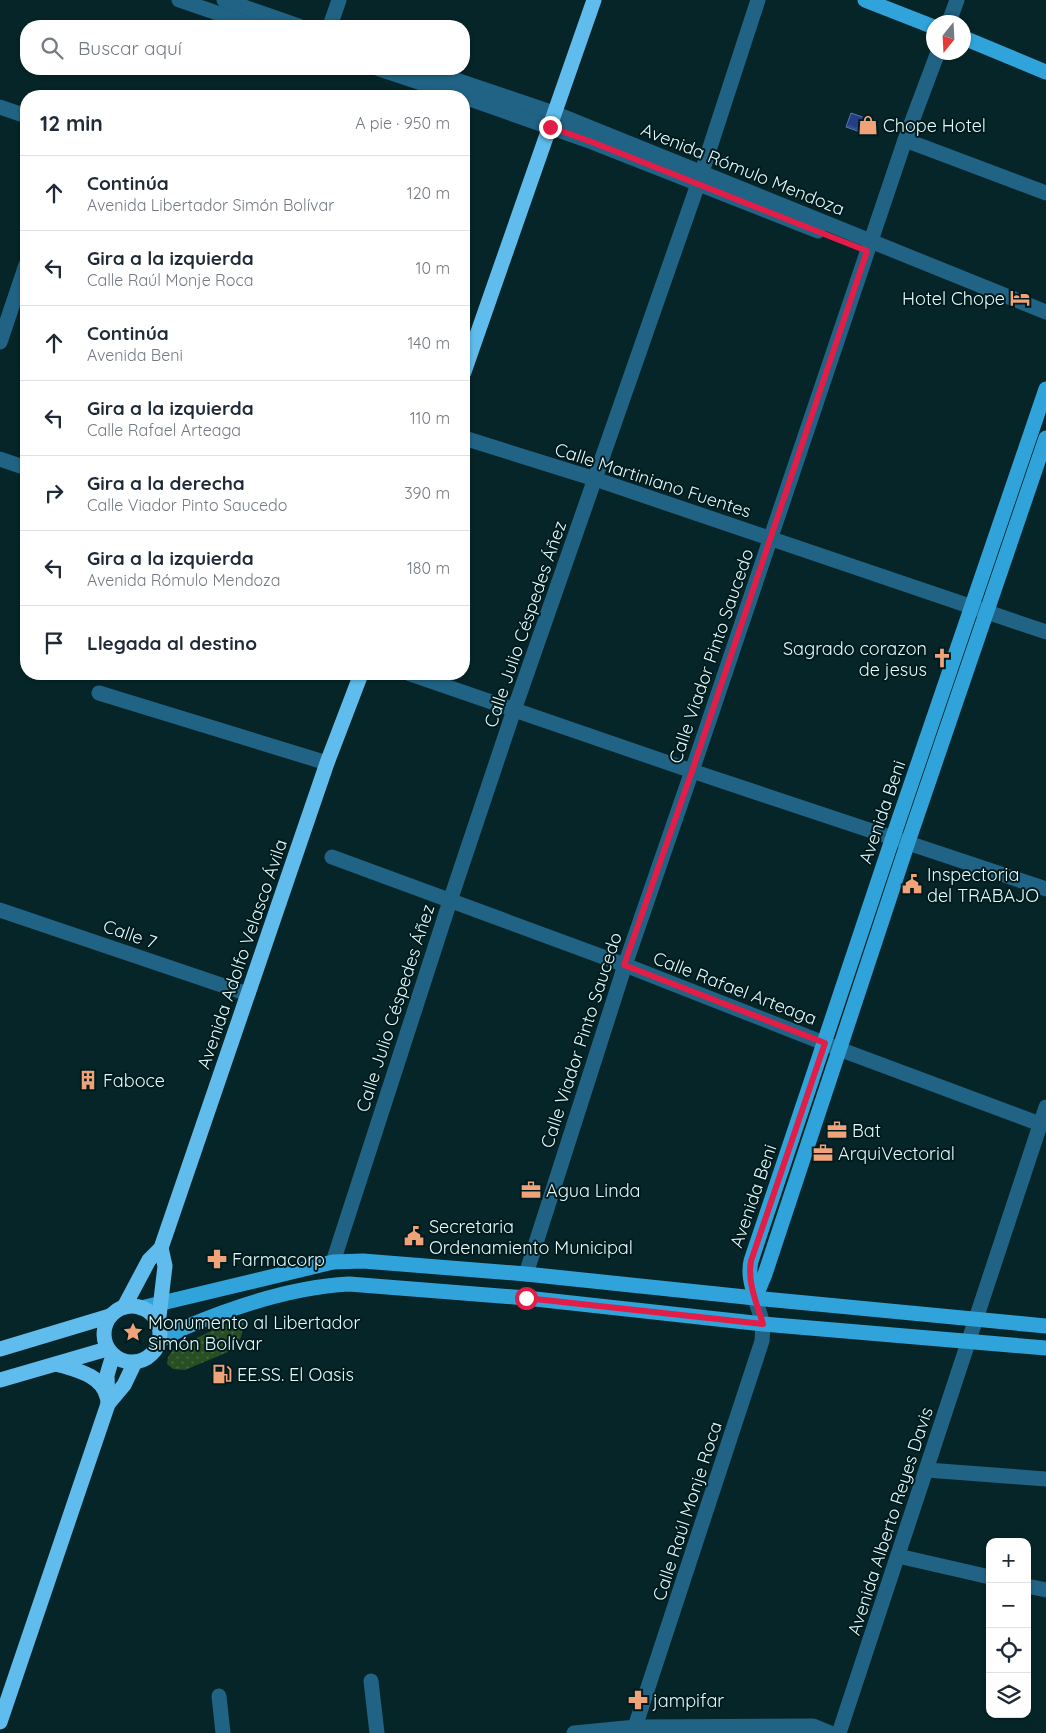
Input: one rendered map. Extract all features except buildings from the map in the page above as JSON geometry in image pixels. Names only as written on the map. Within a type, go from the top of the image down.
[{"type":"highway","points":[[470,355],[594,0]]},
{"type":"highway","name":"Avenida Adolfo Velasco Ávila","points":[[158,1325],[165,1266],[162,1248],[327,763],[359,680]]},
{"type":"highway","name":"Avenida Adolfo Velasco Ávila","points":[[124,1307],[149,1260],[162,1248]]},
{"type":"highway","points":[[0,1349],[110,1316],[124,1307],[133,1306],[149,1312],[158,1325],[160,1333],[155,1350],[148,1357],[135,1362],[127,1362],[110,1352],[104,1340],[103,1332],[110,1316]]},
{"type":"highway","points":[[0,1380],[110,1352]]},
{"type":"highway","points":[[0,1722],[108,1404],[107,1375],[110,1352]]},
{"type":"highway","points":[[108,1404],[124,1385],[135,1362]]},
{"type":"highway","points":[[58,1364],[95,1379],[105,1390],[108,1404]]},
{"type":"main road","points":[[865,0],[926,23]]},
{"type":"main road","points":[[971,41],[1046,72]]},
{"type":"main road","name":"Avenida Beni","points":[[755,1298],[750,1280],[749,1270],[751,1261],[1046,389]]},
{"type":"main road","name":"Avenida Beni","points":[[755,1298],[765,1274],[908,842],[1046,438]]},
{"type":"main road","points":[[141,1308],[333,1262],[363,1262],[526,1274],[1046,1326]]},
{"type":"main road","points":[[159,1341],[184,1328],[260,1299],[323,1285],[349,1284],[526,1298],[763,1324],[1046,1348]]},
{"type":"street","points":[[179,0],[237,20]]},
{"type":"street","points":[[224,0],[282,20]]},
{"type":"street","points":[[332,20],[339,0]]},
{"type":"street","name":"Calle Julio Céspedes Áñez","points":[[333,1262],[514,710],[700,178],[758,0]]},
{"type":"street","points":[[952,15],[957,0]]},
{"type":"street","name":"Calle Viador Pinto Saucedo","points":[[526,1274],[624,965],[692,771],[868,246],[935,60]]},
{"type":"street","points":[[398,75],[442,90]]},
{"type":"street","name":"Avenida Rómulo Mendoza","points":[[439,75],[868,246],[1046,322]]},
{"type":"street","name":"Avenida Rómulo Mendoza","points":[[470,100],[552,120]]},
{"type":"street","points":[[0,107],[20,114]]},
{"type":"street","points":[[905,140],[1046,192]]},
{"type":"street","name":"Avenida Rómulo Mendoza","points":[[868,246],[1046,312]]},
{"type":"street","points":[[0,342],[4,318],[20,279]]},
{"type":"street","name":"Calle Martiniano Fuentes","points":[[470,440],[595,479],[1046,632]]},
{"type":"street","points":[[0,459],[20,466]]},
{"type":"street","points":[[427,680],[692,771],[1046,889]]},
{"type":"street","points":[[98,693],[327,763]]},
{"type":"street","name":"Calle Rafael Arteaga","points":[[332,857],[624,965],[839,1049],[1040,1124]]},
{"type":"street","name":"Calle 7","points":[[0,910],[248,994]]},
{"type":"street","name":"Avenida Alberto Reyes Davis","points":[[839,1733],[1046,1107]]},
{"type":"street","name":"Calle Raúl Monje Roca","points":[[635,1730],[762,1341],[763,1324],[755,1298]]},
{"type":"street","points":[[927,1470],[1046,1479]]},
{"type":"street","points":[[898,1556],[986,1576]]},
{"type":"street","points":[[1031,1587],[1046,1590]]},
{"type":"street","points":[[370,1681],[377,1733]]},
{"type":"street","points":[[218,1696],[223,1733]]},
{"type":"street","points":[[574,1733],[813,1726],[830,1733]]},
{"type":"green space","points":[[240,1319],[244,1324],[241,1337],[235,1347],[228,1352],[185,1370],[173,1369],[167,1364],[168,1357],[173,1350],[223,1325]]},
{"type":"water","points":[[851,113],[871,120],[866,134],[846,127]]},
{"type":"place","name":"Chope Hotel","points":[[868,125]]},
{"type":"place","name":"Hotel Chope","points":[[1020,298]]},
{"type":"place","name":"Sagrado corazon de jesus","points":[[942,658]]},
{"type":"place","name":"Inspectoria del TRABAJO","points":[[912,884]]},
{"type":"place","name":"Faboce","points":[[88,1080]]},
{"type":"place","name":"Bat","points":[[837,1130]]},
{"type":"place","name":"ArquiVectorial","points":[[823,1153]]},
{"type":"place","name":"Agua Linda","points":[[531,1190]]},
{"type":"place","name":"Secretaria Ordenamiento Municipal","points":[[414,1236]]},
{"type":"place","name":"Farmacorp","points":[[217,1259]]},
{"type":"place","name":"Monumento al Libertador Simón Bolívar","points":[[133,1332]]},
{"type":"place","name":"EE.SS. El Oasis","points":[[222,1374]]},
{"type":"place","name":"jampifar","points":[[638,1700]]},
{"type":"route","points":[[526,1298],[763,1324],[750,1280],[749,1270],[825,1043],[624,965],[692,771],[867,251],[550,127]]}]
